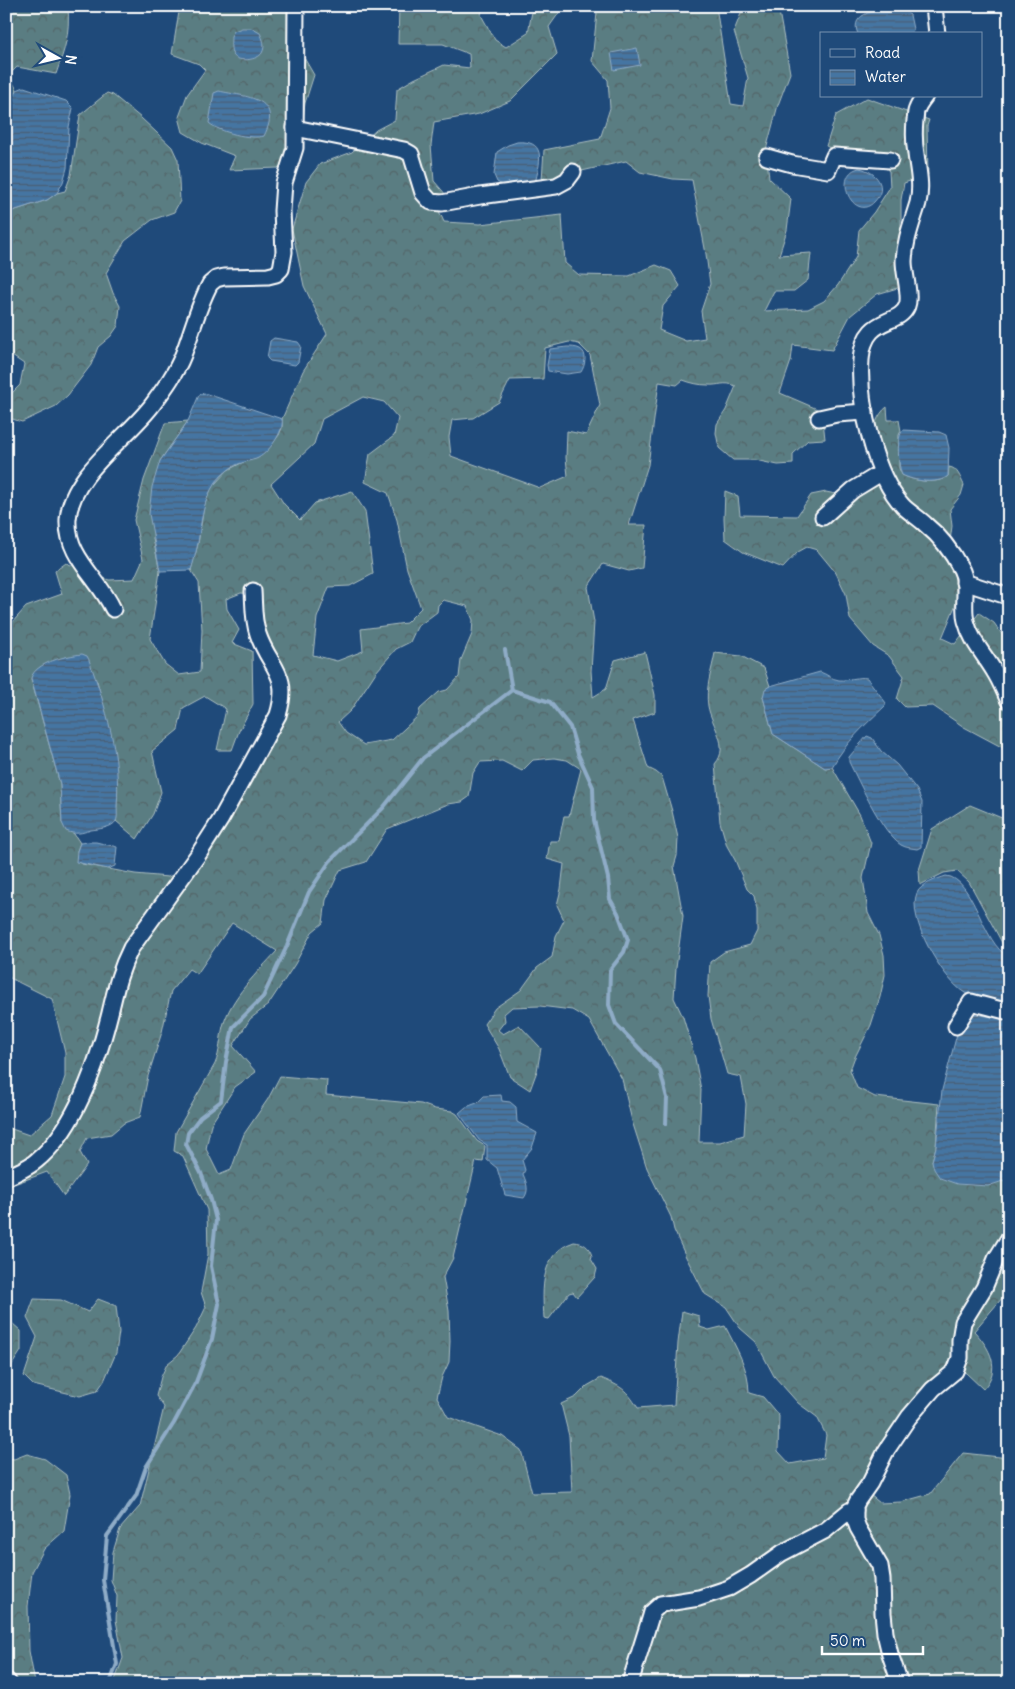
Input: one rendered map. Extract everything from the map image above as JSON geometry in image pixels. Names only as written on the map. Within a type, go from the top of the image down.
[{"type":"street","points":[[113,609],[108,597],[83,566],[75,552],[70,537],[68,520],[70,507],[85,478],[100,460],[134,427],[171,377],[182,357],[210,284],[216,279],[224,277],[268,276],[276,274],[281,269],[284,252],[282,211],[284,183],[295,148],[296,6]]},
{"type":"street","points":[[934,6],[937,32]]},
{"type":"street","points":[[924,98],[916,110],[914,131],[920,192],[909,227],[906,245],[905,273],[908,304],[903,312],[874,329],[863,346],[861,360],[865,412],[876,462],[893,495],[904,508],[943,541],[962,571],[964,609],[970,633],[994,670],[1009,701]]},
{"type":"street","points":[[295,128],[404,150],[411,154],[423,193],[431,202],[442,203],[556,186],[567,180],[573,172]]},
{"type":"street","points":[[767,157],[792,164],[828,170],[834,156],[890,160]]},
{"type":"street","points":[[819,418],[837,414],[865,412]]},
{"type":"street","points":[[823,517],[853,490],[882,473]]},
{"type":"street","points":[[964,582],[1004,596]]},
{"type":"street","points":[[6,1178],[31,1165],[47,1151],[55,1142],[82,1097],[92,1072],[110,1013],[117,979],[124,962],[221,820],[278,715],[282,698],[280,677],[258,636],[254,621],[254,591]]},
{"type":"street","points":[[956,1026],[971,1002],[1009,1012]]},
{"type":"street","points":[[900,1683],[885,1633],[880,1566],[858,1528],[855,1520],[855,1510],[858,1500],[909,1417],[933,1389],[949,1377],[958,1366],[963,1322],[984,1288],[996,1259],[1009,1238]]},
{"type":"street","points":[[630,1683],[652,1612],[657,1608],[668,1602],[699,1598],[729,1588],[782,1553],[826,1530],[850,1511],[855,1510]]},
{"type":"green space","points":[[6,6],[68,6],[68,25],[66,41],[56,74],[17,67],[9,75],[17,90],[6,118],[6,37],[10,36],[6,32]]},
{"type":"green space","points":[[180,6],[288,6],[292,37],[314,75],[305,103],[300,145],[278,168],[229,170],[235,156],[202,143],[183,132],[179,117],[187,95],[205,70],[199,64],[172,54]]},
{"type":"green space","points":[[399,6],[483,6],[481,15],[495,40],[506,47],[528,33],[533,6],[586,6],[716,6],[731,104],[743,106],[748,78],[734,31],[744,6],[778,6],[790,73],[778,105],[766,150],[769,178],[791,199],[787,230],[779,255],[811,253],[808,280],[794,291],[774,291],[764,311],[808,309],[824,301],[838,285],[856,257],[859,230],[874,212],[890,187],[889,171],[875,159],[838,152],[826,146],[836,115],[867,98],[929,120],[927,126],[928,175],[904,183],[901,200],[901,287],[877,294],[850,316],[832,350],[793,345],[791,361],[780,393],[822,411],[825,439],[808,440],[793,454],[793,464],[778,465],[755,460],[733,460],[719,448],[716,433],[717,424],[726,410],[736,386],[728,384],[701,385],[683,380],[677,385],[659,382],[648,465],[629,525],[646,525],[642,568],[629,571],[603,564],[588,587],[594,622],[591,671],[593,697],[606,689],[615,660],[645,652],[655,695],[655,712],[633,720],[648,768],[662,777],[678,838],[677,856],[674,866],[683,916],[674,998],[683,1017],[695,1058],[701,1090],[699,1142],[720,1142],[744,1135],[746,1104],[741,1077],[727,1074],[711,1019],[708,996],[710,962],[724,952],[750,945],[757,931],[757,910],[754,896],[747,889],[727,846],[720,822],[715,764],[721,750],[721,743],[707,699],[715,653],[741,656],[764,668],[770,686],[763,697],[773,734],[825,768],[832,767],[860,815],[871,843],[863,878],[868,913],[879,935],[884,955],[885,975],[871,1025],[850,1070],[857,1088],[875,1097],[939,1104],[936,1147],[932,1161],[1005,1182],[1009,1179],[1009,1290],[974,1331],[985,1344],[992,1359],[992,1374],[983,1389],[966,1373],[953,1367],[885,1441],[859,1486],[880,1503],[901,1502],[930,1494],[963,1453],[1009,1458],[1009,1683],[114,1683],[123,1658],[116,1620],[117,1596],[111,1580],[113,1552],[120,1529],[140,1506],[164,1407],[156,1396],[161,1377],[167,1364],[178,1355],[196,1328],[206,1307],[201,1292],[208,1254],[207,1210],[183,1156],[174,1151],[176,1132],[215,1064],[223,1026],[232,1005],[245,986],[277,951],[232,923],[197,974],[189,969],[171,991],[162,1032],[148,1076],[140,1117],[124,1123],[111,1134],[87,1138],[80,1152],[87,1165],[64,1196],[47,1172],[6,1187],[6,1127],[29,1135],[52,1115],[65,1077],[65,1053],[52,999],[6,976],[6,622],[10,625],[26,607],[62,594],[55,571],[66,563],[109,580],[134,579],[143,559],[134,520],[144,480],[165,423],[188,421],[160,461],[153,539],[160,571],[150,639],[165,664],[179,675],[200,672],[202,630],[199,583],[191,570],[198,544],[204,506],[212,487],[228,470],[245,461],[258,458],[279,435],[282,428],[282,419],[303,371],[327,334],[304,286],[292,229],[306,182],[320,164],[352,152],[376,130],[395,120],[397,89],[444,65],[470,68],[469,54],[443,44],[398,44]],"holes":[[[586,6],[597,13],[592,61],[608,80],[610,108],[600,139],[544,150],[542,180],[626,161],[640,172],[673,179],[692,180],[710,284],[701,311],[705,338],[686,341],[659,330],[663,306],[680,286],[671,271],[656,265],[629,276],[579,275],[565,263],[562,215],[480,224],[444,222],[439,211],[447,196],[434,181],[431,145],[434,122],[479,114],[510,101],[557,54],[549,27],[561,10]],[[569,342],[579,344],[590,355],[600,405],[586,435],[567,431],[566,458],[568,476],[540,488],[451,456],[449,437],[452,420],[473,418],[499,402],[510,380],[543,379],[545,348]],[[363,397],[384,402],[398,418],[394,436],[370,454],[365,482],[388,493],[397,520],[407,569],[421,608],[406,623],[361,629],[363,651],[337,661],[313,655],[317,618],[329,587],[350,586],[373,574],[365,511],[352,491],[315,503],[300,520],[284,504],[271,484],[314,444],[322,419]],[[241,593],[257,594],[258,614],[287,698],[184,870],[168,877],[135,874],[82,864],[77,851],[80,843],[74,834],[62,823],[60,784],[31,679],[33,675],[43,666],[61,659],[97,681],[113,750],[117,785],[116,821],[137,839],[153,814],[161,792],[152,751],[178,730],[183,708],[205,696],[226,709],[217,750],[232,750],[239,731],[253,704],[252,651],[232,643],[239,630],[227,609],[226,599]],[[443,600],[467,606],[473,620],[472,634],[461,660],[459,677],[447,690],[439,692],[420,709],[418,716],[392,740],[364,745],[346,733],[338,722],[351,710],[376,672],[396,649],[410,642],[417,627],[437,612],[438,605]],[[554,758],[567,760],[581,769],[569,816],[564,816],[559,841],[550,841],[547,859],[564,864],[557,905],[564,920],[556,936],[552,957],[537,968],[521,990],[495,1008],[484,1024],[499,1049],[510,1077],[530,1090],[537,1071],[541,1048],[519,1025],[503,1034],[498,1030],[505,1021],[504,1014],[512,1007],[540,1006],[572,1010],[589,1020],[622,1079],[632,1121],[647,1168],[671,1217],[674,1230],[686,1257],[705,1294],[726,1307],[740,1328],[756,1342],[774,1376],[798,1403],[817,1417],[826,1435],[823,1458],[790,1464],[778,1451],[779,1416],[763,1397],[749,1393],[747,1375],[725,1326],[709,1330],[700,1327],[699,1316],[682,1311],[674,1405],[638,1408],[623,1389],[601,1378],[587,1386],[576,1397],[561,1404],[569,1436],[572,1492],[532,1493],[521,1450],[502,1436],[448,1417],[437,1397],[442,1377],[449,1362],[449,1311],[443,1277],[453,1258],[476,1161],[483,1162],[485,1146],[477,1141],[457,1114],[452,1111],[435,1109],[421,1104],[326,1095],[327,1080],[280,1076],[268,1099],[244,1134],[231,1170],[219,1175],[206,1149],[211,1124],[235,1087],[256,1072],[233,1046],[250,1019],[268,1005],[295,964],[312,932],[323,923],[326,900],[340,870],[366,862],[387,829],[448,804],[462,802],[469,797],[473,773],[480,762],[502,761],[522,771],[533,760]]]},
{"type":"green space","points":[[107,93],[113,95],[141,118],[172,147],[178,160],[180,201],[174,212],[152,220],[125,241],[106,273],[120,306],[118,326],[111,336],[98,347],[91,365],[68,395],[56,406],[22,422],[6,417],[6,395],[9,396],[20,385],[24,364],[6,354],[6,213],[47,200],[57,193],[65,191],[71,175],[80,115]]},
{"type":"green space","points":[[887,407],[888,420],[899,420],[901,431],[899,435],[899,468],[902,475],[919,480],[938,480],[948,476],[949,467],[957,471],[964,485],[961,495],[950,509],[952,526],[948,557],[960,574],[960,594],[942,638],[955,644],[979,613],[994,623],[1006,640],[1009,661],[1009,751],[964,727],[933,706],[905,707],[897,699],[904,676],[889,656],[873,646],[850,619],[846,594],[836,573],[817,550],[807,547],[798,552],[783,568],[743,552],[725,539],[725,491],[738,496],[740,515],[797,516],[811,495],[826,492],[850,497],[874,480],[874,431],[881,414]]},
{"type":"green space","points":[[970,805],[1009,821],[1009,952],[1006,950],[969,882],[957,871],[944,873],[920,885],[919,870],[932,829]]},
{"type":"green space","points":[[574,1242],[588,1247],[592,1256],[591,1259],[597,1269],[595,1277],[577,1297],[573,1292],[569,1293],[549,1319],[544,1318],[544,1284],[549,1263],[563,1247]]},
{"type":"green space","points":[[34,1299],[61,1300],[88,1312],[98,1299],[116,1306],[119,1332],[116,1353],[104,1381],[97,1391],[80,1396],[33,1385],[24,1376],[37,1337],[27,1318]]},
{"type":"green space","points":[[6,1318],[10,1319],[21,1331],[21,1351],[6,1374]]},
{"type":"green space","points":[[27,1454],[45,1459],[66,1475],[70,1494],[64,1531],[44,1549],[32,1572],[28,1606],[29,1651],[35,1683],[6,1683],[6,1458],[14,1459]]},
{"type":"water","points":[[896,7],[902,9],[910,15],[912,32],[857,32],[856,27],[862,16],[875,11]]},
{"type":"water","points":[[242,28],[251,28],[260,33],[264,45],[260,55],[248,60],[239,59],[233,55],[231,48],[231,36],[234,31]]},
{"type":"water","points":[[637,48],[640,65],[614,70],[611,53]]},
{"type":"water","points":[[24,87],[66,101],[73,108],[69,127],[67,168],[57,193],[47,200],[6,213],[6,118],[17,90]]},
{"type":"water","points":[[219,91],[250,98],[266,106],[269,113],[269,123],[264,136],[251,137],[235,134],[209,123],[214,93]]},
{"type":"water","points":[[517,142],[526,142],[537,148],[540,158],[536,179],[531,182],[504,186],[497,182],[494,175],[497,152]]},
{"type":"water","points":[[859,168],[871,172],[880,185],[878,196],[874,202],[866,207],[859,207],[853,202],[848,196],[846,187],[847,179],[851,172]]},
{"type":"water","points":[[274,338],[298,342],[301,346],[298,362],[295,365],[270,361],[267,358],[270,341]]},
{"type":"water","points":[[578,348],[583,351],[585,363],[581,372],[567,374],[548,371],[547,365],[550,349]]},
{"type":"water","points":[[204,393],[282,419],[281,430],[265,453],[256,459],[231,468],[214,485],[206,503],[191,570],[160,571],[149,514],[152,487],[160,461],[188,421],[199,395]]},
{"type":"water","points":[[903,430],[939,432],[946,435],[949,448],[948,476],[943,479],[925,481],[902,475],[898,452],[899,439]]},
{"type":"water","points":[[82,654],[87,656],[89,660],[111,732],[117,769],[117,820],[108,827],[75,833],[66,831],[62,823],[60,784],[31,678],[34,672],[45,664],[60,658]]},
{"type":"water","points":[[820,672],[839,680],[867,678],[886,703],[850,742],[832,767],[825,768],[773,734],[763,697],[765,689],[770,686]]},
{"type":"water","points":[[867,736],[872,738],[881,751],[897,765],[917,790],[922,802],[921,847],[917,849],[901,845],[894,839],[879,819],[849,762],[849,757]]},
{"type":"water","points":[[88,842],[117,847],[115,866],[108,869],[76,862],[80,843]]},
{"type":"water","points":[[946,876],[956,880],[964,888],[992,939],[1000,950],[1009,957],[1009,1004],[981,999],[965,993],[947,975],[929,948],[917,917],[915,904],[917,893],[926,884]]},
{"type":"water","points":[[970,1013],[1009,1020],[1009,1179],[988,1186],[957,1184],[940,1178],[934,1169],[932,1161],[936,1147],[942,1090],[957,1034],[962,1022]]},
{"type":"water","points":[[501,1095],[502,1101],[510,1102],[516,1107],[517,1122],[537,1133],[532,1148],[522,1160],[527,1189],[524,1198],[505,1195],[497,1168],[487,1160],[487,1145],[479,1140],[459,1113],[466,1107],[477,1103],[484,1096]]},
{"type":"waterway","points":[[505,650],[512,690],[550,702],[570,727],[578,754],[593,787],[594,820],[608,878],[610,899],[618,913],[628,940],[624,952],[610,970],[609,1005],[616,1024],[660,1070],[667,1098],[666,1124]]},
{"type":"waterway","points":[[110,1683],[117,1664],[103,1580],[107,1536],[136,1496],[146,1467],[174,1423],[196,1382],[212,1339],[219,1304],[211,1266],[216,1220],[201,1173],[186,1144],[188,1133],[200,1117],[221,1101],[233,1027],[263,997],[287,946],[309,892],[330,861],[383,808],[423,758],[512,690]]}]
